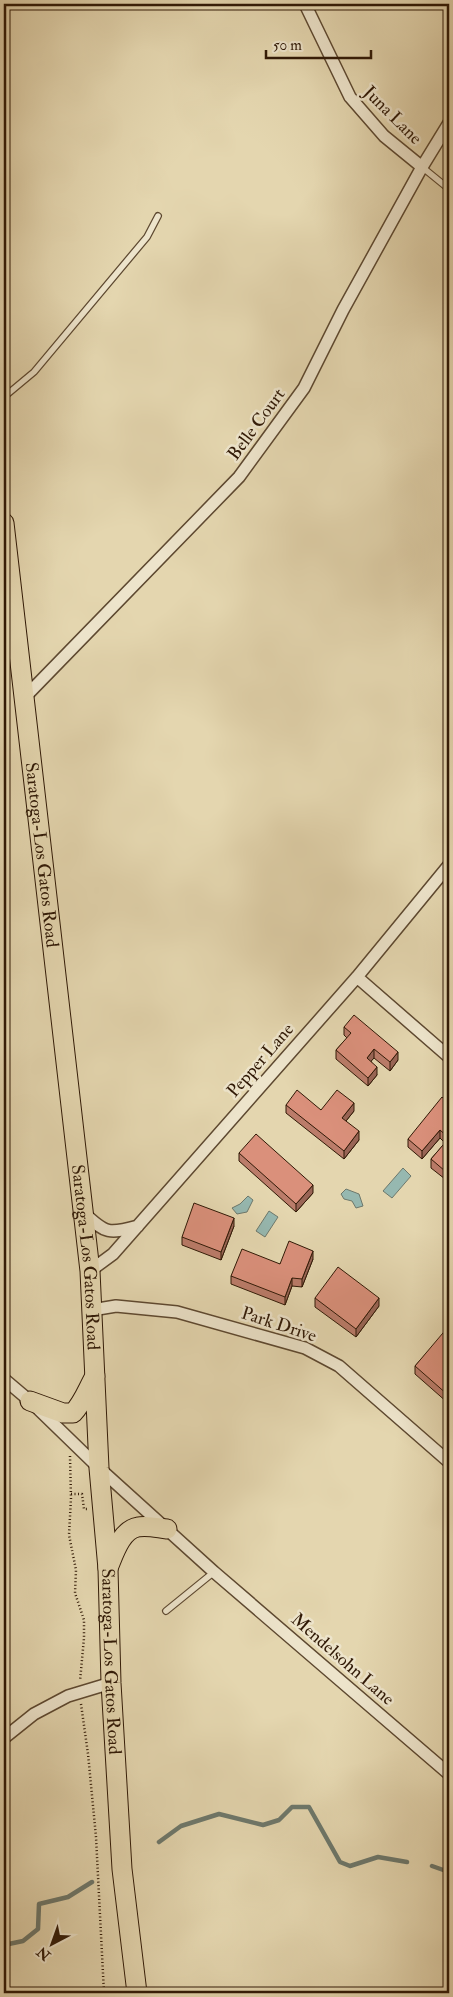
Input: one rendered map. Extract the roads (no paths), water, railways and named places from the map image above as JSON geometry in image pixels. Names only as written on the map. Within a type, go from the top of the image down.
[{"type":"main road","name":"Saratoga-Los Gatos Road","points":[[4,523],[90,1271],[99,1468],[108,1569],[110,1683],[122,1869],[137,1993]]},
{"type":"main road","points":[[30,1401],[63,1413],[73,1413],[80,1406],[84,1394],[95,1375]]},
{"type":"main road","points":[[108,1569],[119,1543],[127,1534],[138,1527],[167,1529]]},
{"type":"street","name":"Juna Lane","points":[[305,4],[350,97],[384,136],[422,167]]},
{"type":"street","name":"Belle Court","points":[[24,698],[239,476],[304,388],[343,310],[422,167],[449,123]]},
{"type":"street","name":"Pepper Lane","points":[[90,1271],[114,1254],[357,977],[449,865]]},
{"type":"street","points":[[357,977],[449,1057]]},
{"type":"street","points":[[83,1212],[101,1229],[117,1232],[138,1226]]},
{"type":"street","name":"Park Drive","points":[[92,1310],[116,1306],[177,1312],[305,1348],[339,1366],[449,1462]]},
{"type":"street","name":"Mendelsohn Lane","points":[[4,1379],[214,1572],[449,1774]]},
{"type":"street","points":[[4,1738],[34,1714],[80,1692],[110,1683]]},
{"type":"lane","points":[[422,167],[449,189]]},
{"type":"lane","points":[[4,397],[34,372],[147,237],[158,216]]},
{"type":"lane","points":[[166,1611],[214,1572]]},
{"type":"water","points":[[403,1168],[411,1176],[392,1198],[383,1191]]},
{"type":"water","points":[[346,1189],[359,1194],[363,1206],[356,1208],[352,1201],[344,1199],[341,1194]]},
{"type":"water","points":[[248,1196],[253,1200],[247,1212],[237,1214],[232,1208],[240,1204]]},
{"type":"water","points":[[269,1211],[278,1217],[265,1237],[256,1231]]},
{"type":"waterway","points":[[159,1842],[181,1826],[219,1814],[263,1825],[279,1820],[292,1807],[309,1807],[340,1862],[350,1866],[378,1857],[407,1862]]},
{"type":"waterway","points":[[432,1866],[449,1872]]},
{"type":"waterway","points":[[4,1945],[23,1941],[38,1929],[39,1904],[68,1897],[92,1882]]}]
